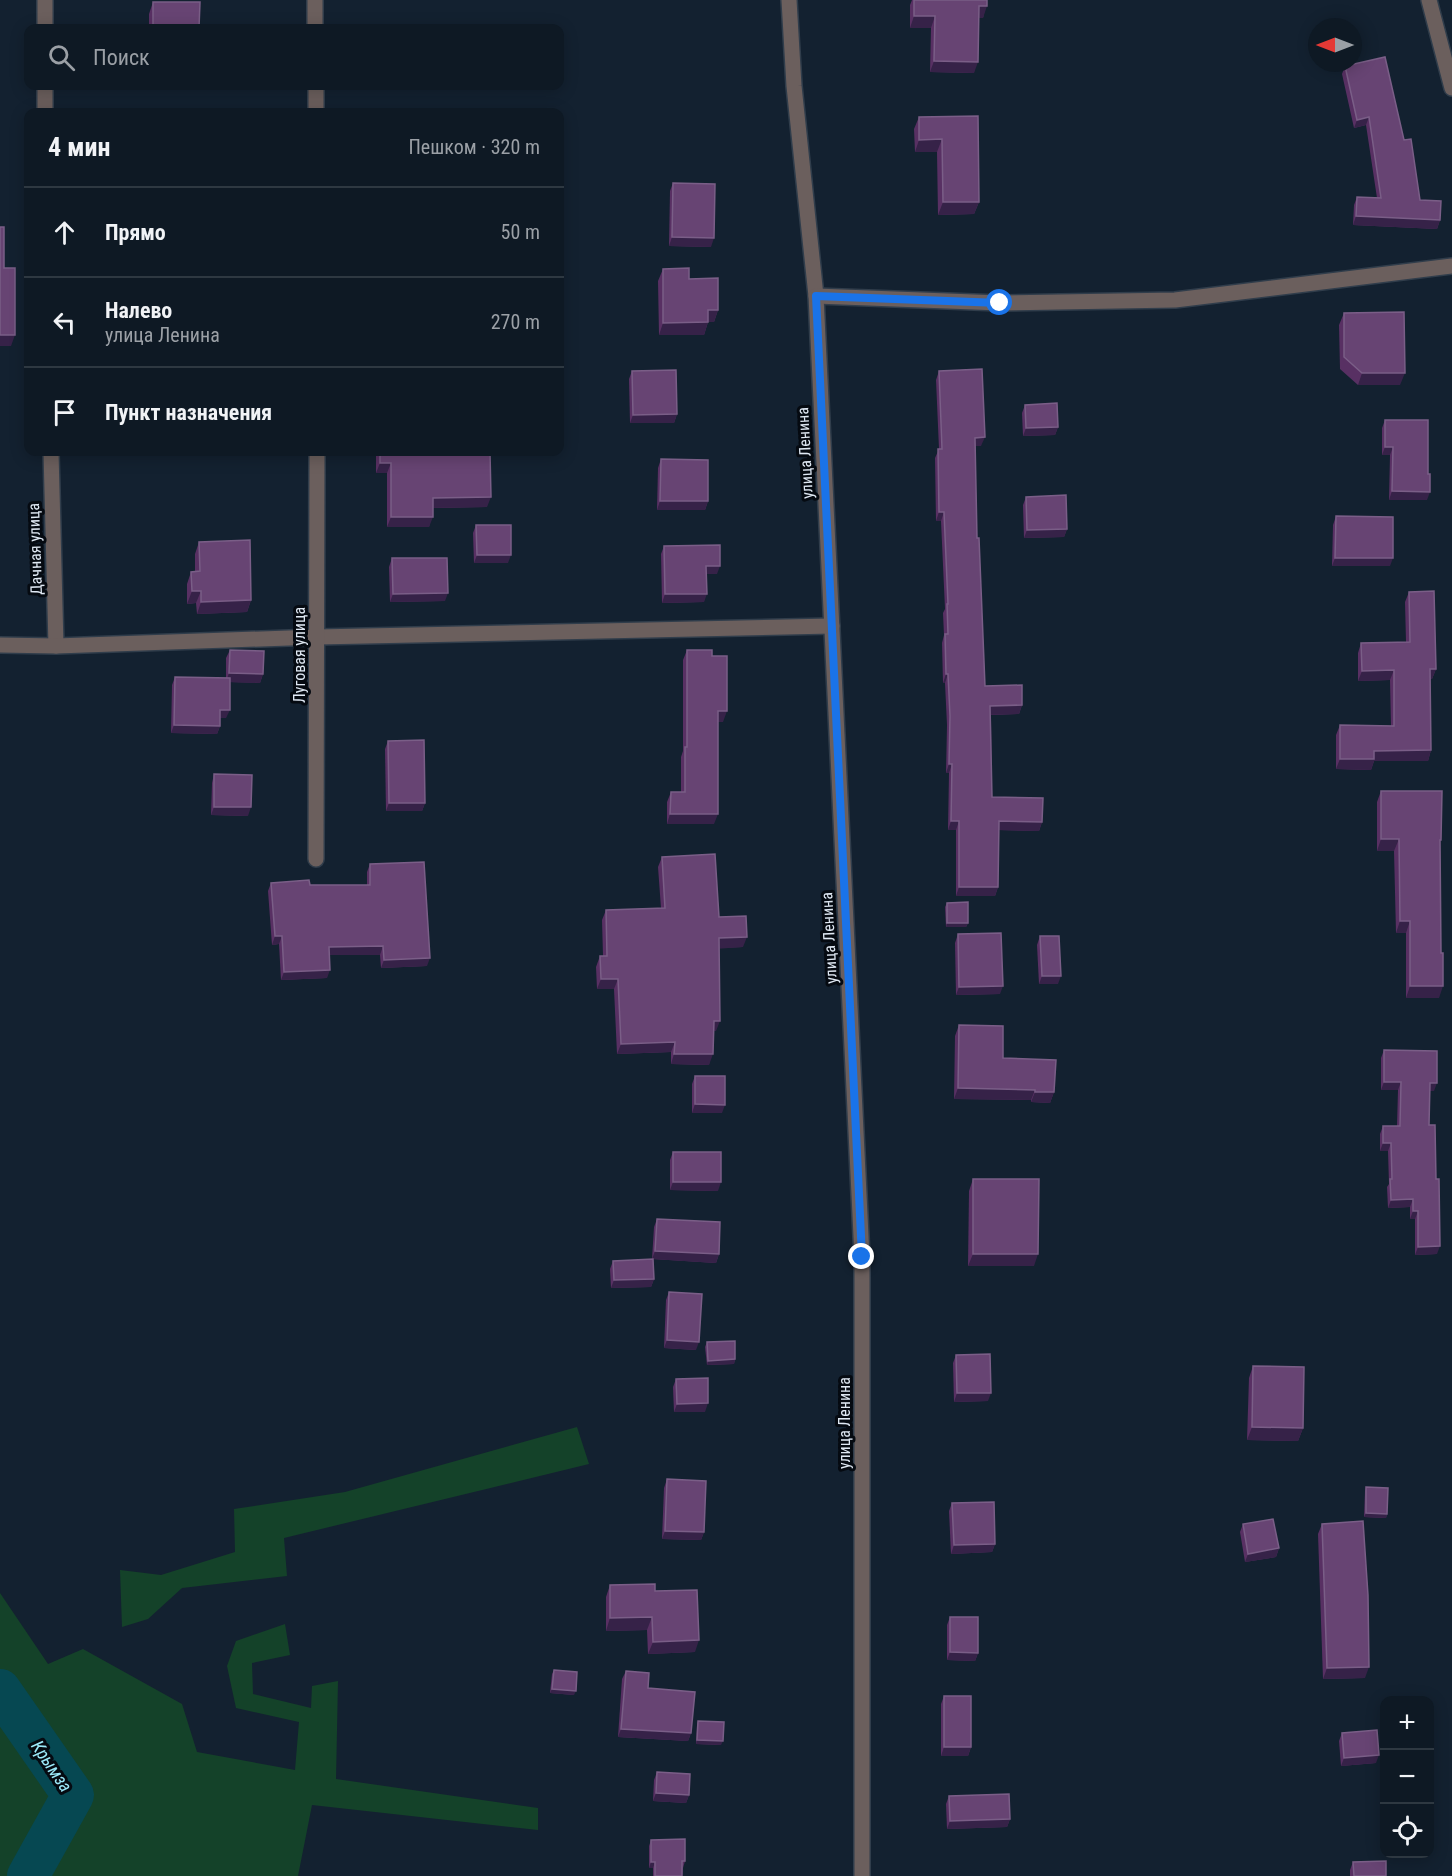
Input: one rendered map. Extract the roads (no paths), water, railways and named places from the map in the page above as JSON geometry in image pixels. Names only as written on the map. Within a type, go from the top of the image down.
[{"type":"street","points":[[45,0],[45,24]]},
{"type":"street","points":[[315,0],[315,24]]},
{"type":"street","name":"улица Ленина","points":[[789,0],[794,86],[816,296],[862,1257],[862,1876]]},
{"type":"street","points":[[1429,0],[1452,88]]},
{"type":"street","points":[[45,90],[45,108]]},
{"type":"street","points":[[316,90],[316,108]]},
{"type":"street","points":[[816,296],[1000,303],[1175,300],[1452,267]]},
{"type":"street","name":"Дачная улица","points":[[51,456],[56,646]]},
{"type":"street","name":"Луговая улица","points":[[316,859],[317,456]]},
{"type":"street","points":[[0,645],[56,646],[316,637],[832,626]]},
{"type":"waterway","name":"Крымза","points":[[0,1690],[73,1795],[28,1876]]}]
